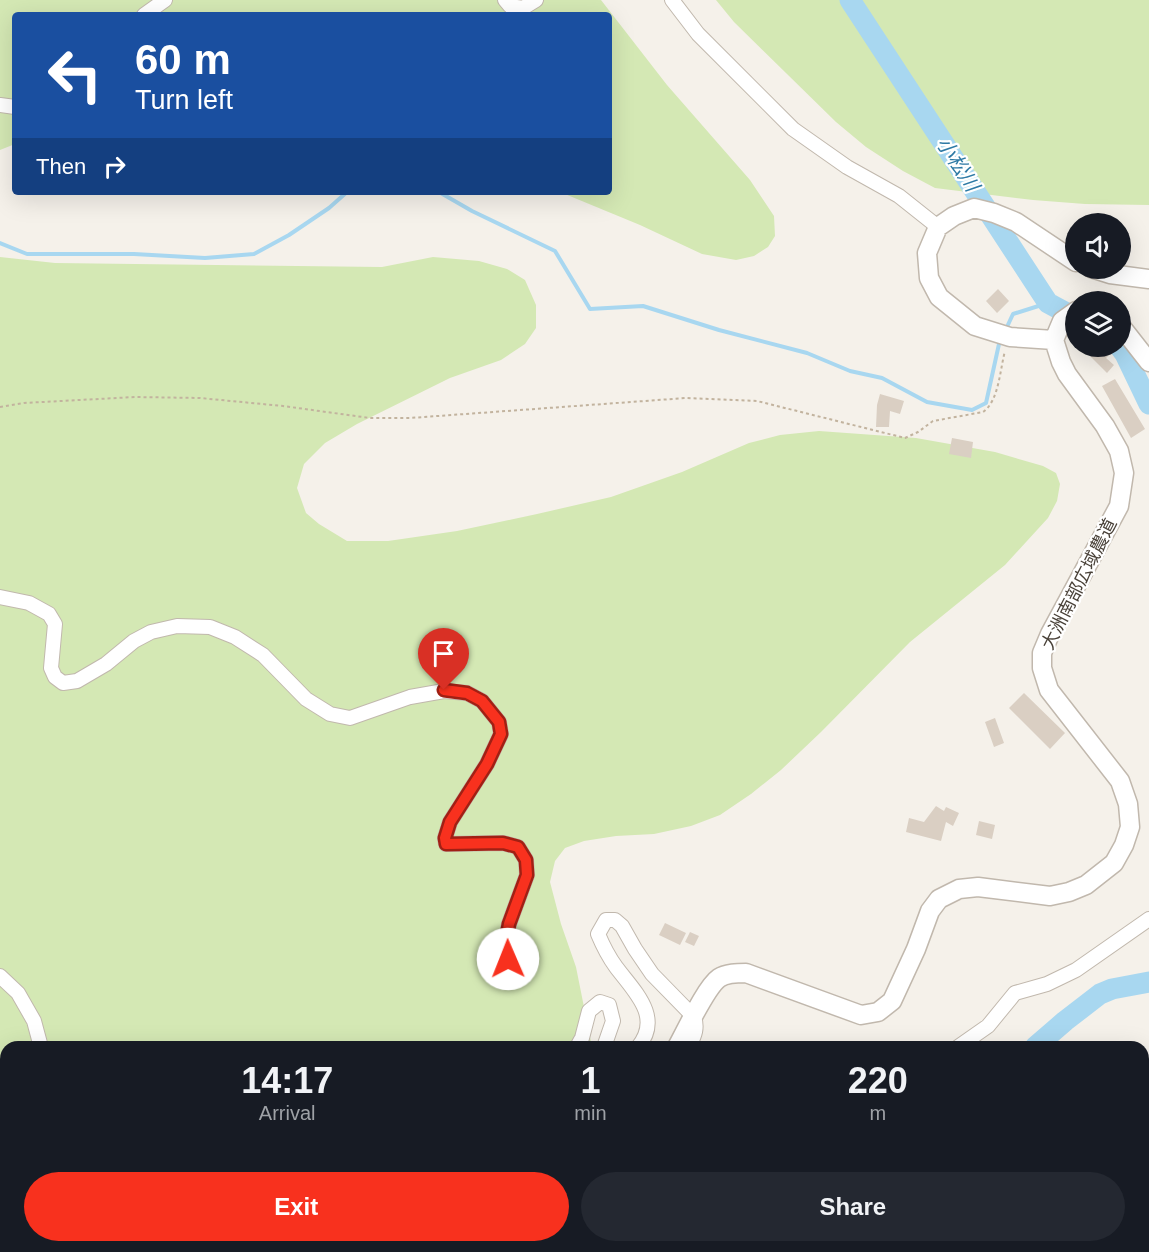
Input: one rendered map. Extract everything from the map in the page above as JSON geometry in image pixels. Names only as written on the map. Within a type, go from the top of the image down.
[{"type":"street","points":[[148,12],[165,0]]},
{"type":"street","points":[[505,0],[510,6],[523,8],[536,0]]},
{"type":"street","points":[[672,0],[698,34],[793,129],[847,167],[899,196],[938,227]]},
{"type":"street","points":[[1065,255],[1016,222],[974,208],[954,216],[938,227],[927,253],[928,278],[939,297],[975,326],[1010,337],[1054,340],[1065,319]]},
{"type":"street","points":[[1131,276],[1149,279]]},
{"type":"street","points":[[1131,339],[1149,362]]},
{"type":"street","name":"大洲南部広域農道","points":[[680,1041],[707,992],[719,978],[734,973],[746,973],[861,1015],[878,1012],[892,1001],[916,949],[930,911],[939,899],[959,890],[978,887],[1050,896],[1069,892],[1086,885],[1114,863],[1124,845],[1130,827],[1128,804],[1120,781],[1049,690],[1042,668],[1042,653],[1050,634],[1119,506],[1124,473],[1119,451],[1106,426],[1067,374],[1060,362],[1054,340]]},
{"type":"street","points":[[0,597],[29,603],[48,614],[55,624],[51,668],[55,677],[63,682],[77,681],[106,664],[134,640],[151,632],[177,626],[210,627],[235,637],[263,655],[306,699],[330,714],[351,718],[410,697],[444,690],[467,693],[482,701],[499,722],[501,734],[487,764],[450,822],[445,838],[446,844],[503,843],[518,847],[526,860],[527,875],[509,924],[504,951],[508,959],[529,964]]},
{"type":"street","points":[[967,1041],[988,1026],[1015,993],[1047,984],[1076,970],[1149,919]]},
{"type":"street","points":[[643,1041],[649,1020],[642,1001],[606,952],[598,934],[606,920],[615,920],[622,926],[652,974],[694,1017],[696,1031],[692,1041]]},
{"type":"street","points":[[0,976],[18,993],[34,1021],[39,1041]]},
{"type":"street","points":[[581,1041],[589,1011],[600,1002],[609,1005],[613,1021],[606,1041]]},
{"type":"path","points":[[0,407],[24,403],[124,398],[200,398],[370,418],[410,418],[686,398],[758,401],[905,438],[933,421],[983,412],[989,408],[996,391],[1010,337]]},
{"type":"green space","points":[[0,0],[601,0],[610,12],[12,12],[12,145],[0,150]]},
{"type":"green space","points":[[716,0],[1149,0],[1149,205],[1033,200],[935,188],[866,147],[836,122],[734,22]]},
{"type":"green space","points":[[612,14],[667,85],[750,180],[774,216],[775,236],[768,247],[754,256],[736,260],[702,254],[567,195],[612,195]]},
{"type":"green space","points":[[0,257],[55,263],[382,267],[433,257],[479,261],[507,269],[525,280],[536,305],[536,328],[525,344],[501,360],[450,378],[357,424],[325,443],[304,464],[297,488],[306,513],[347,541],[388,541],[457,531],[611,497],[682,472],[749,443],[780,435],[819,431],[916,438],[995,452],[1043,466],[1056,473],[1060,484],[1057,501],[1048,518],[1005,565],[910,642],[821,732],[781,770],[751,794],[720,815],[691,826],[654,834],[584,841],[565,848],[555,861],[550,882],[576,967],[591,1041],[0,1041]]},
{"type":"building","points":[[998,289],[1009,301],[997,313],[986,301]]},
{"type":"building","points":[[1091,357],[1107,357],[1114,365],[1107,373]]},
{"type":"building","points":[[1115,379],[1145,429],[1131,438],[1102,386]]},
{"type":"building","points":[[880,394],[904,401],[900,414],[890,411],[889,427],[876,427]]},
{"type":"building","points":[[952,438],[973,442],[971,458],[949,454]]},
{"type":"building","points":[[1024,693],[1065,733],[1050,749],[1009,708]]},
{"type":"building","points":[[995,718],[1004,743],[994,747],[985,722]]},
{"type":"building","points":[[936,806],[944,811],[946,807],[959,813],[953,826],[946,822],[941,841],[906,832],[909,818],[924,822]]},
{"type":"building","points":[[979,821],[995,825],[992,839],[976,835]]},
{"type":"building","points":[[665,923],[686,933],[680,945],[659,935]]},
{"type":"building","points":[[690,932],[699,936],[694,946],[685,942]]},
{"type":"waterway","name":"小松川","points":[[850,0],[1048,303],[1065,312]]},
{"type":"waterway","points":[[0,243],[27,254],[134,254],[205,258],[254,254],[289,235],[329,208],[344,195]]},
{"type":"waterway","points":[[444,195],[555,251],[590,309],[643,306],[719,330],[807,353],[850,371],[882,378],[927,402],[972,410],[986,403],[1001,339]]},
{"type":"waterway","points":[[1006,329],[1013,314],[1048,303]]},
{"type":"waterway","name":"小松川","points":[[1126,357],[1149,404]]},
{"type":"waterway","points":[[1042,1041],[1100,994],[1112,989],[1149,982]]},
{"type":"route","points":[[444,690],[467,693],[482,701],[499,722],[501,734],[487,764],[450,822],[445,838],[446,844],[503,843],[518,847],[526,860],[527,875],[509,924],[504,951],[508,959]]}]
